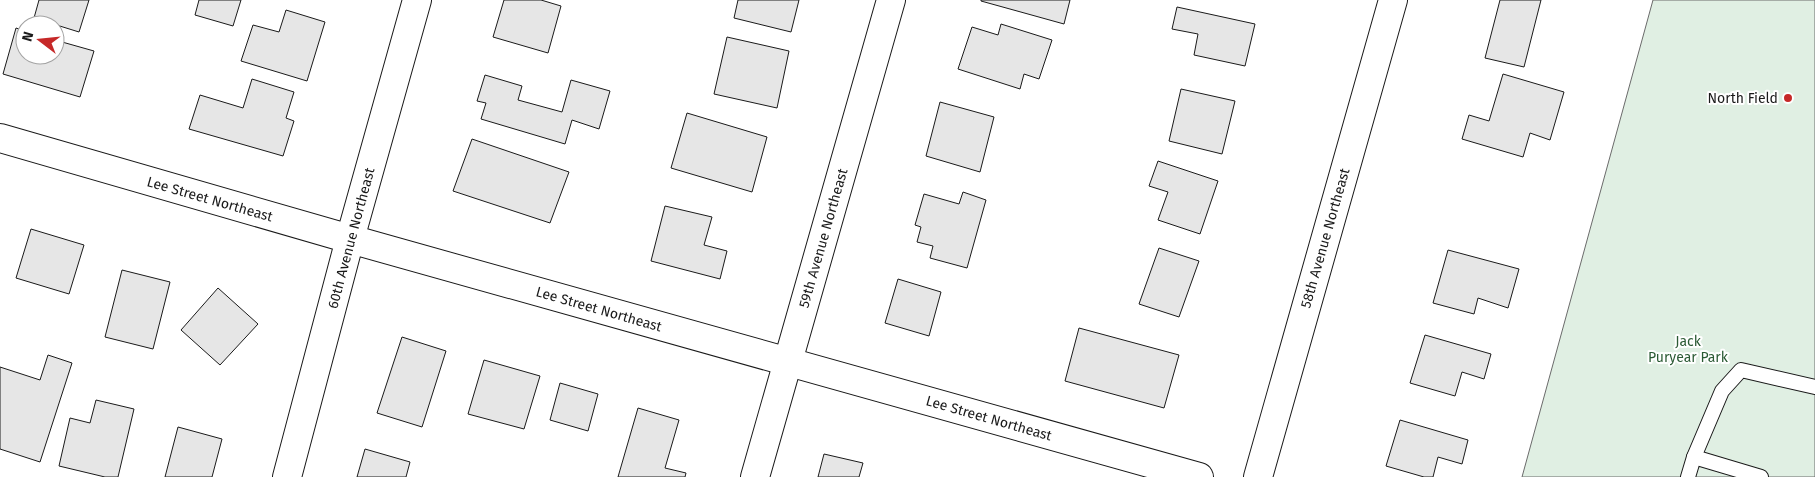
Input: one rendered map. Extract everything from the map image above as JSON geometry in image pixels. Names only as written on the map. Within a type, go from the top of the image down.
[{"type":"street","name":"60th Avenue Northeast","points":[[287,477],[350,239],[417,0]]},
{"type":"street","name":"59th Avenue Northeast","points":[[755,477],[891,0]]},
{"type":"street","name":"58th Avenue Northeast","points":[[1258,477],[1393,0]]},
{"type":"street","name":"Lee Street Northeast","points":[[0,138],[350,239],[1199,477]]},
{"type":"lane","points":[[1688,477],[1694,457],[1722,391],[1741,370],[1815,387]]},
{"type":"lane","points":[[1694,457],[1761,477]]},
{"type":"green space","name":"Jack Puryear Park","points":[[1653,0],[1815,0],[1815,477],[1522,477]]},
{"type":"building","points":[[39,0],[89,0],[79,32],[65,28],[65,15],[35,15]]},
{"type":"building","points":[[199,0],[241,0],[233,26],[195,15]]},
{"type":"building","points":[[504,0],[541,0],[561,6],[548,53],[493,37]]},
{"type":"building","points":[[738,0],[799,0],[791,32],[734,18]]},
{"type":"building","points":[[981,0],[1070,0],[1064,24]]},
{"type":"building","points":[[1500,0],[1541,0],[1524,67],[1485,58]]},
{"type":"building","points":[[1177,7],[1255,24],[1245,66],[1194,55],[1198,34],[1172,29]]},
{"type":"building","points":[[286,10],[325,22],[307,81],[241,61],[253,25],[279,32]]},
{"type":"building","points":[[1001,24],[1052,40],[1039,79],[1024,74],[1020,89],[958,69],[972,27],[998,35]]},
{"type":"building","points":[[15,32],[15,65],[65,65],[65,43],[94,51],[80,97],[3,74]]},
{"type":"building","points":[[727,37],[789,51],[777,108],[714,94]]},
{"type":"building","points":[[1503,74],[1564,92],[1550,140],[1530,133],[1523,157],[1462,139],[1469,115],[1489,121]]},
{"type":"building","points":[[485,75],[522,86],[518,100],[562,112],[571,80],[610,91],[599,129],[572,120],[565,144],[481,119],[486,103],[477,101]]},
{"type":"building","points":[[252,79],[294,92],[286,118],[294,121],[283,156],[189,129],[200,95],[243,108]]},
{"type":"building","points":[[1181,89],[1235,101],[1222,154],[1169,141]]},
{"type":"building","points":[[940,102],[994,117],[980,172],[926,156]]},
{"type":"building","points":[[687,113],[767,137],[752,192],[671,168]]},
{"type":"building","points":[[472,139],[569,172],[550,223],[453,191]]},
{"type":"building","points":[[1158,161],[1218,181],[1200,234],[1158,220],[1168,192],[1149,186]]},
{"type":"building","points":[[963,192],[986,200],[967,268],[930,258],[933,246],[917,242],[921,227],[915,225],[924,194],[959,204]]},
{"type":"building","points":[[665,206],[712,217],[704,245],[727,251],[720,279],[651,261]]},
{"type":"building","points":[[31,229],[84,245],[69,294],[16,278]]},
{"type":"building","points":[[1159,248],[1199,261],[1179,317],[1139,304]]},
{"type":"building","points":[[1448,250],[1519,269],[1508,308],[1478,298],[1474,314],[1433,303]]},
{"type":"building","points":[[122,270],[170,282],[153,349],[105,337]]},
{"type":"building","points":[[898,279],[941,292],[929,336],[885,323]]},
{"type":"building","points":[[218,288],[258,324],[220,365],[181,330]]},
{"type":"building","points":[[1079,328],[1179,355],[1164,408],[1065,381]]},
{"type":"building","points":[[1425,335],[1491,354],[1484,379],[1462,372],[1455,396],[1410,383]]},
{"type":"building","points":[[402,337],[446,351],[422,427],[377,413]]},
{"type":"building","points":[[48,355],[72,363],[40,462],[0,449],[0,367],[40,380]]},
{"type":"building","points":[[484,360],[540,376],[524,429],[468,414]]},
{"type":"building","points":[[560,383],[598,394],[588,431],[550,420]]},
{"type":"building","points":[[96,400],[134,409],[118,477],[105,477],[59,466],[70,418],[90,423]]},
{"type":"building","points":[[638,408],[679,420],[665,468],[686,473],[685,477],[618,477]]},
{"type":"building","points":[[1400,420],[1468,440],[1462,464],[1438,457],[1433,477],[1424,477],[1386,466]]},
{"type":"building","points":[[178,427],[222,439],[212,477],[165,477]]},
{"type":"building","points":[[365,449],[410,462],[406,477],[357,477]]},
{"type":"building","points":[[824,454],[863,463],[859,477],[818,477]]},
{"type":"place","name":"North Field","points":[[1788,98]]}]
